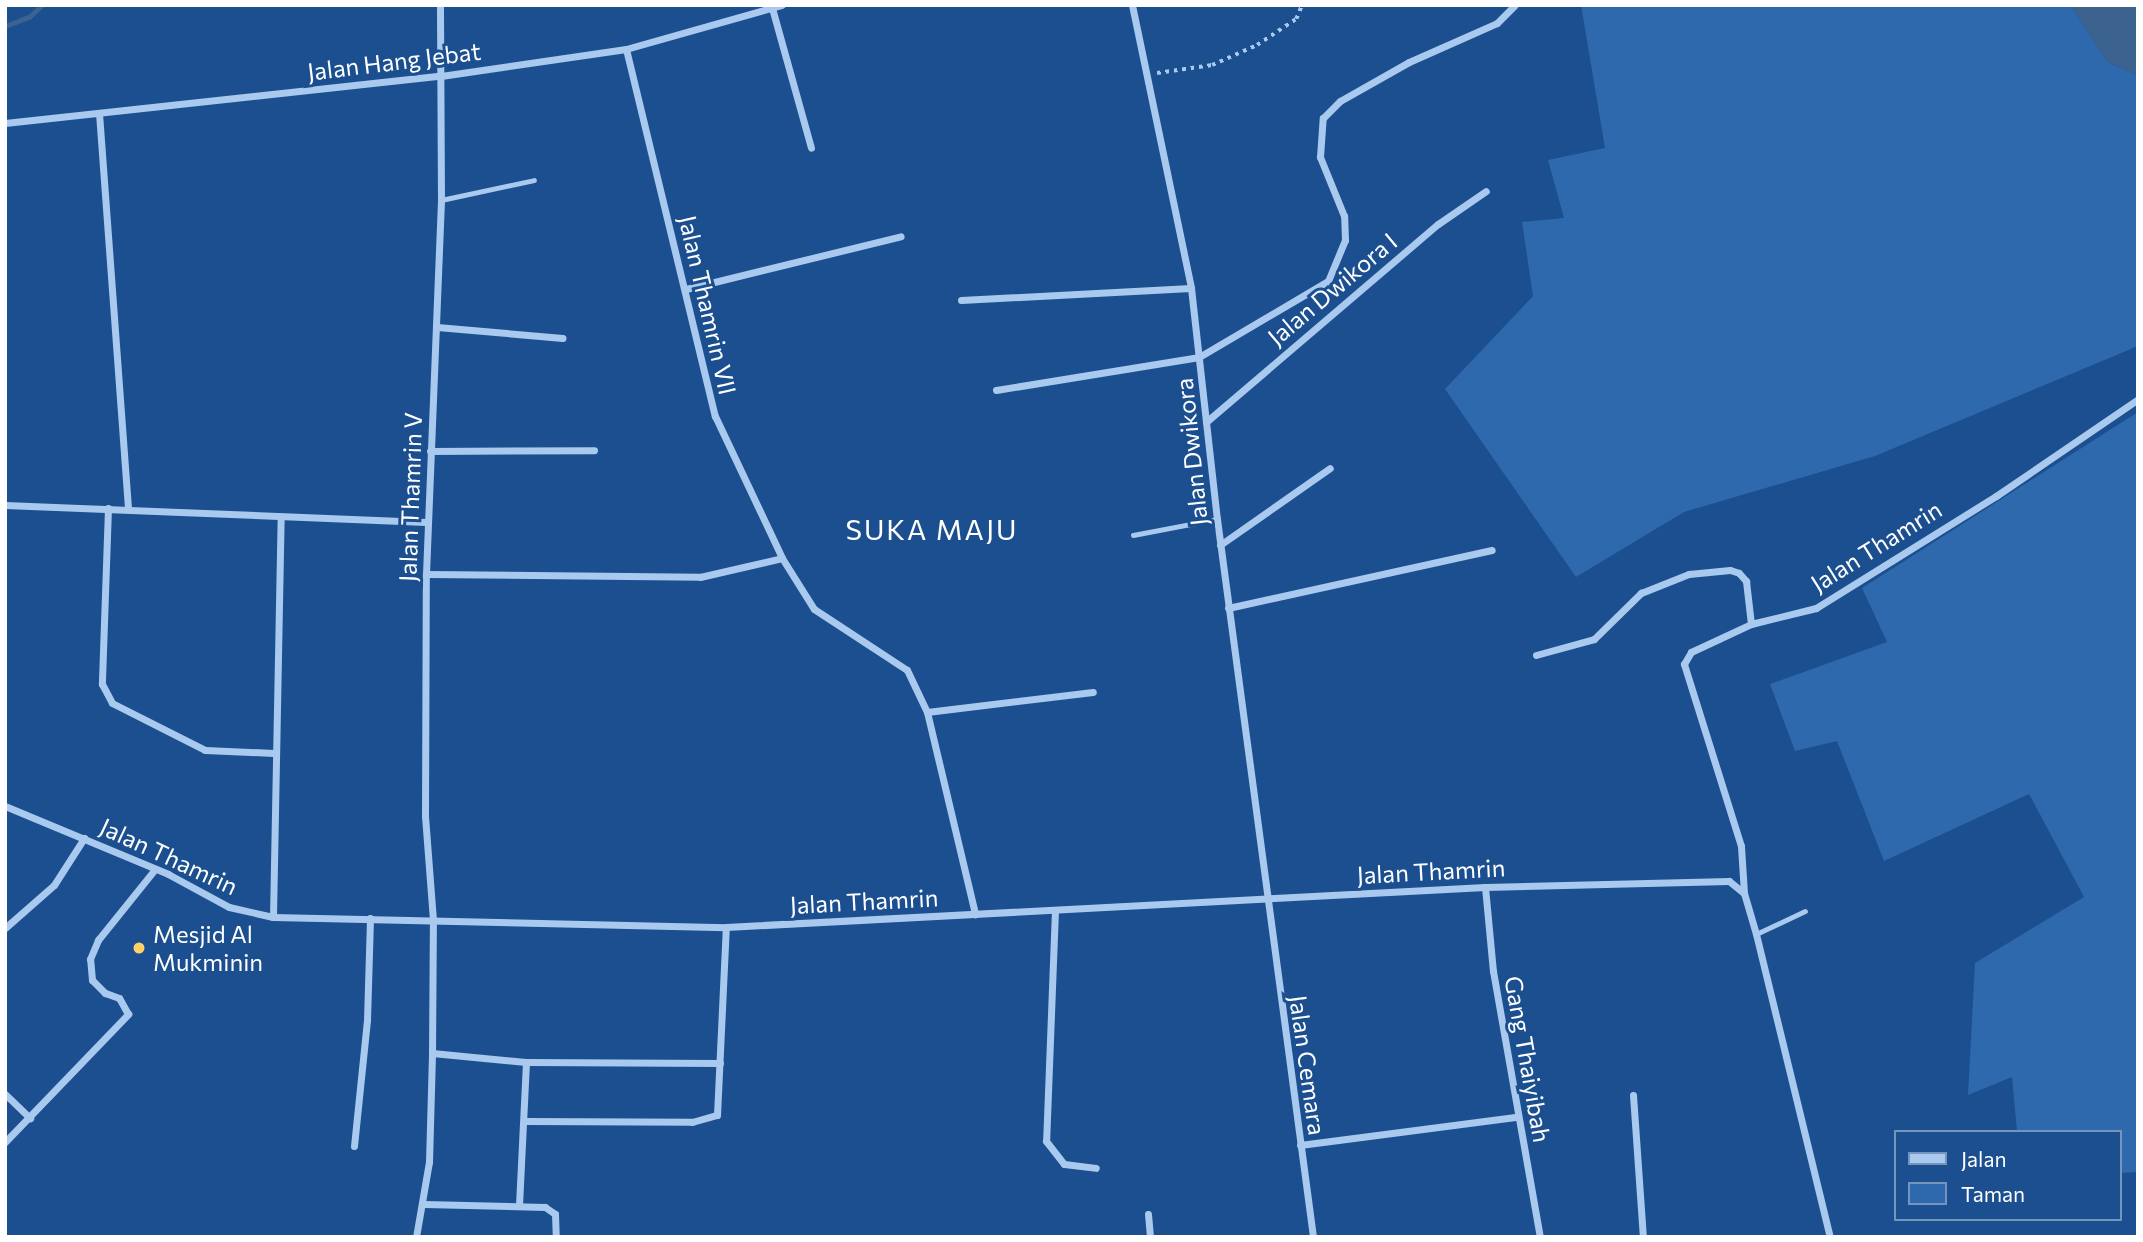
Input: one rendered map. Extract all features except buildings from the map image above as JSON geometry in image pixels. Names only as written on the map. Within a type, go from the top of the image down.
[{"type":"street","name":"Jalan Thamrin V","points":[[416,1237],[424,1204],[432,1053],[433,920],[425,816],[426,522],[442,200],[440,5]]},
{"type":"street","name":"Jalan Hang Jebat","points":[[5,123],[440,76],[626,49],[782,5]]},
{"type":"street","name":"Jalan Dwikora","points":[[1132,5],[1191,288],[1220,545],[1266,899]]},
{"type":"street","points":[[996,390],[1199,357],[1310,295],[1338,267],[1345,240],[1344,216],[1320,158],[1323,118],[1340,101],[1409,62],[1497,23],[1515,5]]},
{"type":"street","points":[[772,8],[811,148]]},
{"type":"street","name":"Jalan Thamrin VII","points":[[626,49],[715,416],[782,558],[814,609],[907,670],[927,712],[975,914]]},
{"type":"street","points":[[99,113],[128,508]]},
{"type":"street","name":"Jalan Dwikora I","points":[[1206,422],[1438,224],[1486,191]]},
{"type":"street","points":[[686,289],[901,236]]},
{"type":"street","points":[[961,300],[1191,288]]},
{"type":"street","points":[[437,327],[563,338]]},
{"type":"street","name":"Jalan Thamrin","points":[[1830,1237],[1744,893],[1741,846],[1684,664],[1691,652],[1751,624],[1816,608],[1996,496],[2138,399]]},
{"type":"street","points":[[430,451],[594,450]]},
{"type":"street","points":[[1220,545],[1330,468]]},
{"type":"street","points":[[5,505],[426,522]]},
{"type":"street","points":[[108,508],[102,684],[112,703],[205,750],[274,752]]},
{"type":"street","points":[[273,917],[274,752],[281,518]]},
{"type":"street","points":[[1228,608],[1492,550]]},
{"type":"street","points":[[426,574],[700,576],[782,558]]},
{"type":"street","points":[[1536,655],[1594,639],[1641,593],[1689,574],[1730,570],[1739,573],[1746,581],[1751,624]]},
{"type":"street","points":[[927,712],[1093,692]]},
{"type":"street","name":"Jalan Thamrin","points":[[5,806],[155,869],[229,907],[273,917],[726,927],[1485,887],[1729,881],[1744,893]]},
{"type":"street","points":[[5,928],[54,885],[84,838]]},
{"type":"street","points":[[5,1142],[128,1014],[119,998],[105,993],[92,980],[90,959],[98,940],[155,869]]},
{"type":"street","name":"Gang Thaiyibah","points":[[1485,887],[1493,971],[1540,1237]]},
{"type":"street","name":"Jalan Cemara","points":[[1266,899],[1313,1237]]},
{"type":"street","points":[[1055,910],[1046,1140],[1064,1164],[1096,1168]]},
{"type":"street","points":[[354,1146],[367,1020],[370,918]]},
{"type":"street","points":[[526,1121],[705,1121],[717,1115],[726,927]]},
{"type":"street","points":[[432,1053],[526,1062],[720,1063]]},
{"type":"street","points":[[519,1206],[526,1121],[526,1062]]},
{"type":"street","points":[[5,1094],[30,1118]]},
{"type":"street","points":[[1633,1096],[1643,1237]]},
{"type":"street","points":[[1300,1145],[1517,1117]]},
{"type":"street","points":[[424,1204],[519,1206],[552,1210],[556,1237]]},
{"type":"street","points":[[1148,1214],[1150,1237]]},
{"type":"lane","points":[[442,200],[534,180]]},
{"type":"lane","points":[[1133,535],[1217,519]]},
{"type":"lane","points":[[1756,934],[1805,911]]},
{"type":"path","points":[[1145,74],[1212,65],[1267,39],[1296,19],[1302,5]]},
{"type":"green space","points":[[1581,5],[2070,5],[2108,62],[2138,76],[2138,346],[1875,456],[1684,512],[1576,577],[1445,389],[1533,296],[1522,222],[1564,218],[1548,160],[1605,148]]},
{"type":"green space","points":[[2138,412],[2138,1172],[2122,1173],[2122,1130],[2017,1130],[2012,1077],[1968,1095],[1975,963],[2084,897],[2029,794],[1884,861],[1837,741],[1795,751],[1770,684],[1887,642],[1862,588]]},
{"type":"shaded area","points":[[2070,5],[2138,5],[2138,76],[2108,62]]},
{"type":"waterway","points":[[5,26],[29,17],[42,5]]},
{"type":"place","name":"Mesjid Al Mukminin","points":[[139,948]]},
{"type":"district","name":"SUKA MAJU","points":[[932,529]]}]
